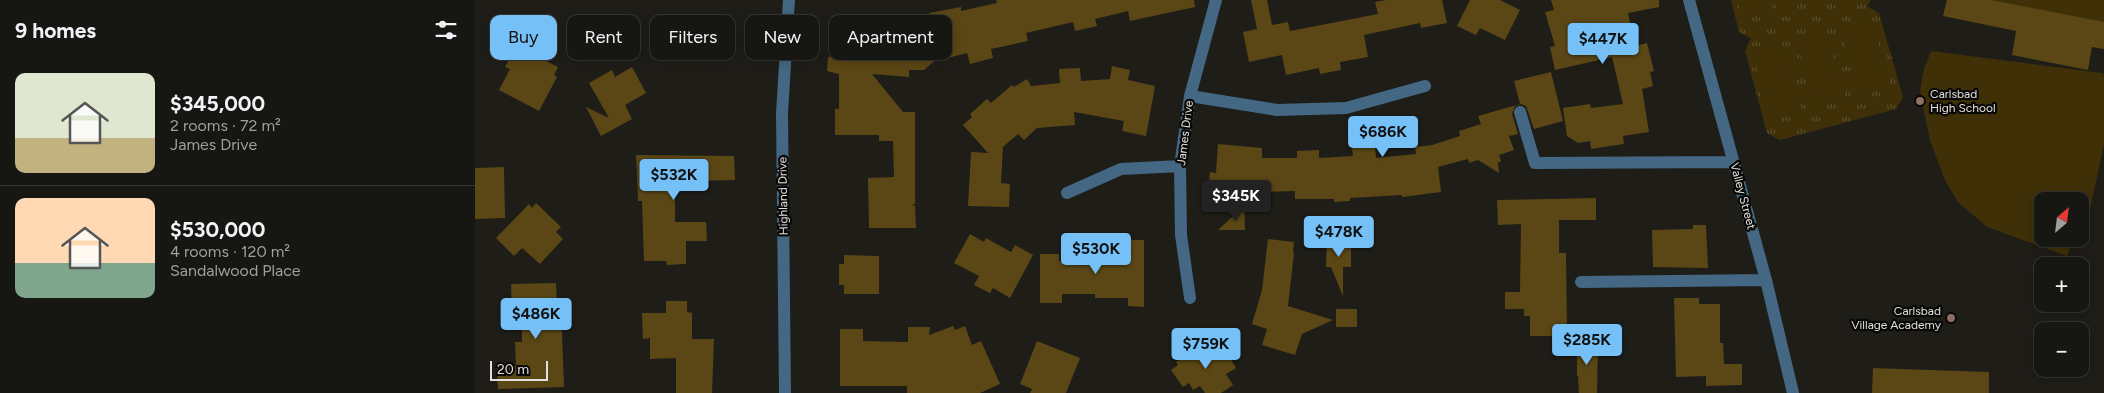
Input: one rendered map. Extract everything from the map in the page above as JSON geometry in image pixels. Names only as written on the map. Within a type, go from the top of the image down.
[{"type":"street","name":"Highland Drive","points":[[785,393],[782,113],[789,0]]},
{"type":"street","name":"James Drive","points":[[1190,298],[1181,235],[1180,166],[1190,96],[1216,0]]},
{"type":"street","name":"Valley Street","points":[[1689,0],[1766,280],[1793,393]]},
{"type":"street","points":[[1190,96],[1277,110],[1346,108],[1425,86]]},
{"type":"street","points":[[1520,112],[1535,163],[1733,162]]},
{"type":"street","points":[[1067,193],[1121,169],[1180,166]]},
{"type":"street","points":[[1581,282],[1766,280]]},
{"type":"green space","points":[[1731,0],[1871,0],[1867,6],[1879,13],[1903,97],[1896,109],[1780,140],[1767,133],[1745,51],[1751,38],[1739,32]]},
{"type":"green space","points":[[1737,0],[1770,0],[1773,10],[1743,19]]},
{"type":"green space","points":[[1989,0],[2104,0],[2104,23]]},
{"type":"green space","points":[[1872,21],[1890,86],[1859,95],[1841,29]]},
{"type":"green space","points":[[1827,34],[1846,99],[1815,108],[1797,42]]},
{"type":"green space","points":[[1783,45],[1802,110],[1771,119],[1753,54]]},
{"type":"green space","points":[[1931,51],[2102,73],[2104,76],[2104,144],[2089,214],[2089,192],[2034,192],[2034,244],[1987,227],[1958,202],[1946,182],[1930,141],[1920,91],[1923,72]]},
{"type":"green space","points":[[2045,248],[2070,248],[2067,256]]},
{"type":"building","points":[[996,0],[1194,0],[1195,7],[1130,21],[1128,11],[1095,19],[1097,26],[1075,31],[1073,22],[1026,33],[1028,41],[991,49],[993,58],[970,64],[967,53],[952,57],[952,15],[929,15],[929,13],[961,7],[961,11],[997,3]]},
{"type":"building","points":[[1251,0],[1267,0],[1272,25],[1288,22],[1290,31],[1378,14],[1375,2],[1386,0],[1442,0],[1447,23],[1421,28],[1420,23],[1364,35],[1368,57],[1340,62],[1341,70],[1320,74],[1319,68],[1286,75],[1282,55],[1249,62],[1243,32],[1257,29]]},
{"type":"building","points":[[1470,0],[1500,0],[1520,10],[1505,40],[1480,28],[1476,35],[1457,26]]},
{"type":"building","points":[[1551,0],[1659,0],[1659,7],[1628,13],[1635,46],[1647,43],[1654,71],[1650,72],[1653,86],[1642,89],[1649,132],[1623,136],[1624,144],[1591,149],[1590,141],[1578,143],[1567,136],[1563,108],[1590,104],[1591,108],[1623,104],[1612,57],[1555,70],[1550,47],[1555,46],[1545,12],[1554,10]]},
{"type":"building","points":[[1947,0],[1991,0],[2104,22],[2104,49],[2092,47],[2088,70],[2012,55],[2016,31],[1943,16]]},
{"type":"building","points":[[828,57],[829,60],[936,60],[924,70],[909,70],[909,77],[872,74],[903,112],[915,112],[915,204],[912,204],[915,206],[916,228],[869,228],[868,178],[894,177],[893,141],[879,141],[879,135],[835,135],[835,109],[839,109],[839,74],[827,71]]},
{"type":"building","points":[[509,60],[544,60],[558,67],[554,75],[557,77],[539,111],[499,90],[510,69],[505,67]]},
{"type":"building","points":[[1112,66],[1130,70],[1128,80],[1155,86],[1146,136],[1122,131],[1124,121],[1074,112],[1075,125],[1037,128],[1024,140],[1018,134],[1003,147],[1001,183],[1010,184],[1009,207],[968,206],[971,152],[988,153],[963,125],[972,117],[970,114],[987,99],[991,103],[1012,85],[1014,87],[1027,79],[1031,86],[1060,83],[1059,69],[1080,68],[1081,81],[1110,79]]},
{"type":"building","points":[[632,67],[646,93],[625,105],[632,119],[601,136],[586,107],[609,118],[589,83],[612,70],[615,77]]},
{"type":"building","points":[[1551,72],[1563,121],[1534,129],[1526,106],[1521,104],[1515,106],[1512,114],[1518,134],[1509,136],[1514,150],[1499,155],[1501,162],[1498,162],[1499,173],[1478,160],[1469,163],[1468,159],[1438,167],[1441,192],[1402,197],[1402,195],[1350,198],[1350,201],[1334,202],[1334,199],[1295,199],[1295,191],[1257,192],[1256,197],[1208,193],[1210,172],[1216,173],[1218,144],[1262,148],[1262,158],[1297,158],[1297,151],[1319,150],[1319,158],[1353,156],[1352,148],[1375,146],[1376,158],[1416,154],[1415,147],[1432,145],[1460,136],[1459,131],[1481,124],[1478,116],[1520,104],[1514,81]]},
{"type":"building","points":[[636,155],[734,156],[735,180],[694,181],[694,183],[683,183],[683,188],[675,187],[675,222],[706,222],[707,241],[686,241],[686,264],[667,265],[666,261],[644,261],[642,201],[638,201]]},
{"type":"building","points":[[504,167],[505,218],[475,219],[475,168]]},
{"type":"building","points":[[1596,198],[1596,220],[1559,220],[1559,253],[1566,253],[1567,336],[1530,336],[1530,316],[1524,316],[1524,309],[1505,309],[1505,292],[1520,292],[1521,224],[1498,225],[1497,200]]},
{"type":"building","points":[[536,203],[561,227],[556,232],[563,239],[540,264],[522,248],[514,256],[496,238],[529,204],[532,208]]},
{"type":"building","points":[[1244,206],[1245,230],[1218,230]]},
{"type":"building","points":[[1693,225],[1706,225],[1708,268],[1653,267],[1652,230],[1693,229]]},
{"type":"building","points":[[970,234],[984,242],[986,238],[1011,252],[1015,245],[1033,255],[1010,298],[993,288],[990,293],[974,285],[979,276],[954,263]]},
{"type":"building","points":[[1268,239],[1294,242],[1288,306],[1333,320],[1302,334],[1295,355],[1262,345],[1267,329],[1252,324],[1262,290]]},
{"type":"building","points":[[1327,239],[1351,240],[1351,267],[1343,267],[1343,296],[1331,267],[1326,267]]},
{"type":"building","points":[[1124,240],[1144,240],[1144,307],[1128,306],[1128,298],[1095,298],[1095,294],[1062,294],[1062,303],[1040,303],[1040,254],[1059,254],[1059,261],[1095,262],[1095,249],[1124,250]]},
{"type":"building","points":[[844,255],[879,256],[879,294],[844,294],[844,285],[839,285],[839,264],[844,264]]},
{"type":"building","points":[[556,283],[557,306],[561,306],[564,387],[498,389],[497,366],[516,366],[515,342],[522,342],[522,309],[512,310],[511,284]]},
{"type":"building","points":[[1674,298],[1699,298],[1699,304],[1720,304],[1720,343],[1723,343],[1724,364],[1742,364],[1742,385],[1706,386],[1706,376],[1676,377]]},
{"type":"building","points":[[666,301],[687,301],[687,312],[692,313],[692,339],[714,339],[712,393],[676,393],[676,358],[650,359],[650,338],[643,339],[642,313],[666,313]]},
{"type":"building","points":[[1336,309],[1357,309],[1357,327],[1336,327]]},
{"type":"building","points":[[953,326],[955,330],[965,326],[972,345],[981,341],[1000,384],[980,393],[907,393],[907,386],[840,386],[840,329],[863,329],[863,341],[908,342],[908,327],[930,327],[929,335]]},
{"type":"building","points":[[1037,341],[1080,358],[1066,393],[1030,393],[1032,389],[1020,384]]},
{"type":"building","points":[[1577,341],[1598,341],[1597,393],[1579,393]]},
{"type":"building","points":[[1224,343],[1233,356],[1230,358],[1236,368],[1226,374],[1233,385],[1221,393],[1205,393],[1200,386],[1193,390],[1189,383],[1183,387],[1171,370],[1178,365],[1176,362],[1194,350],[1200,359]]},
{"type":"building","points":[[1873,368],[1989,372],[1989,393],[1872,393]]},
{"type":"place","name":"Carlsbad High School","points":[[1920,101]]},
{"type":"place","name":"Carlsbad Village Academy","points":[[1951,318]]}]
